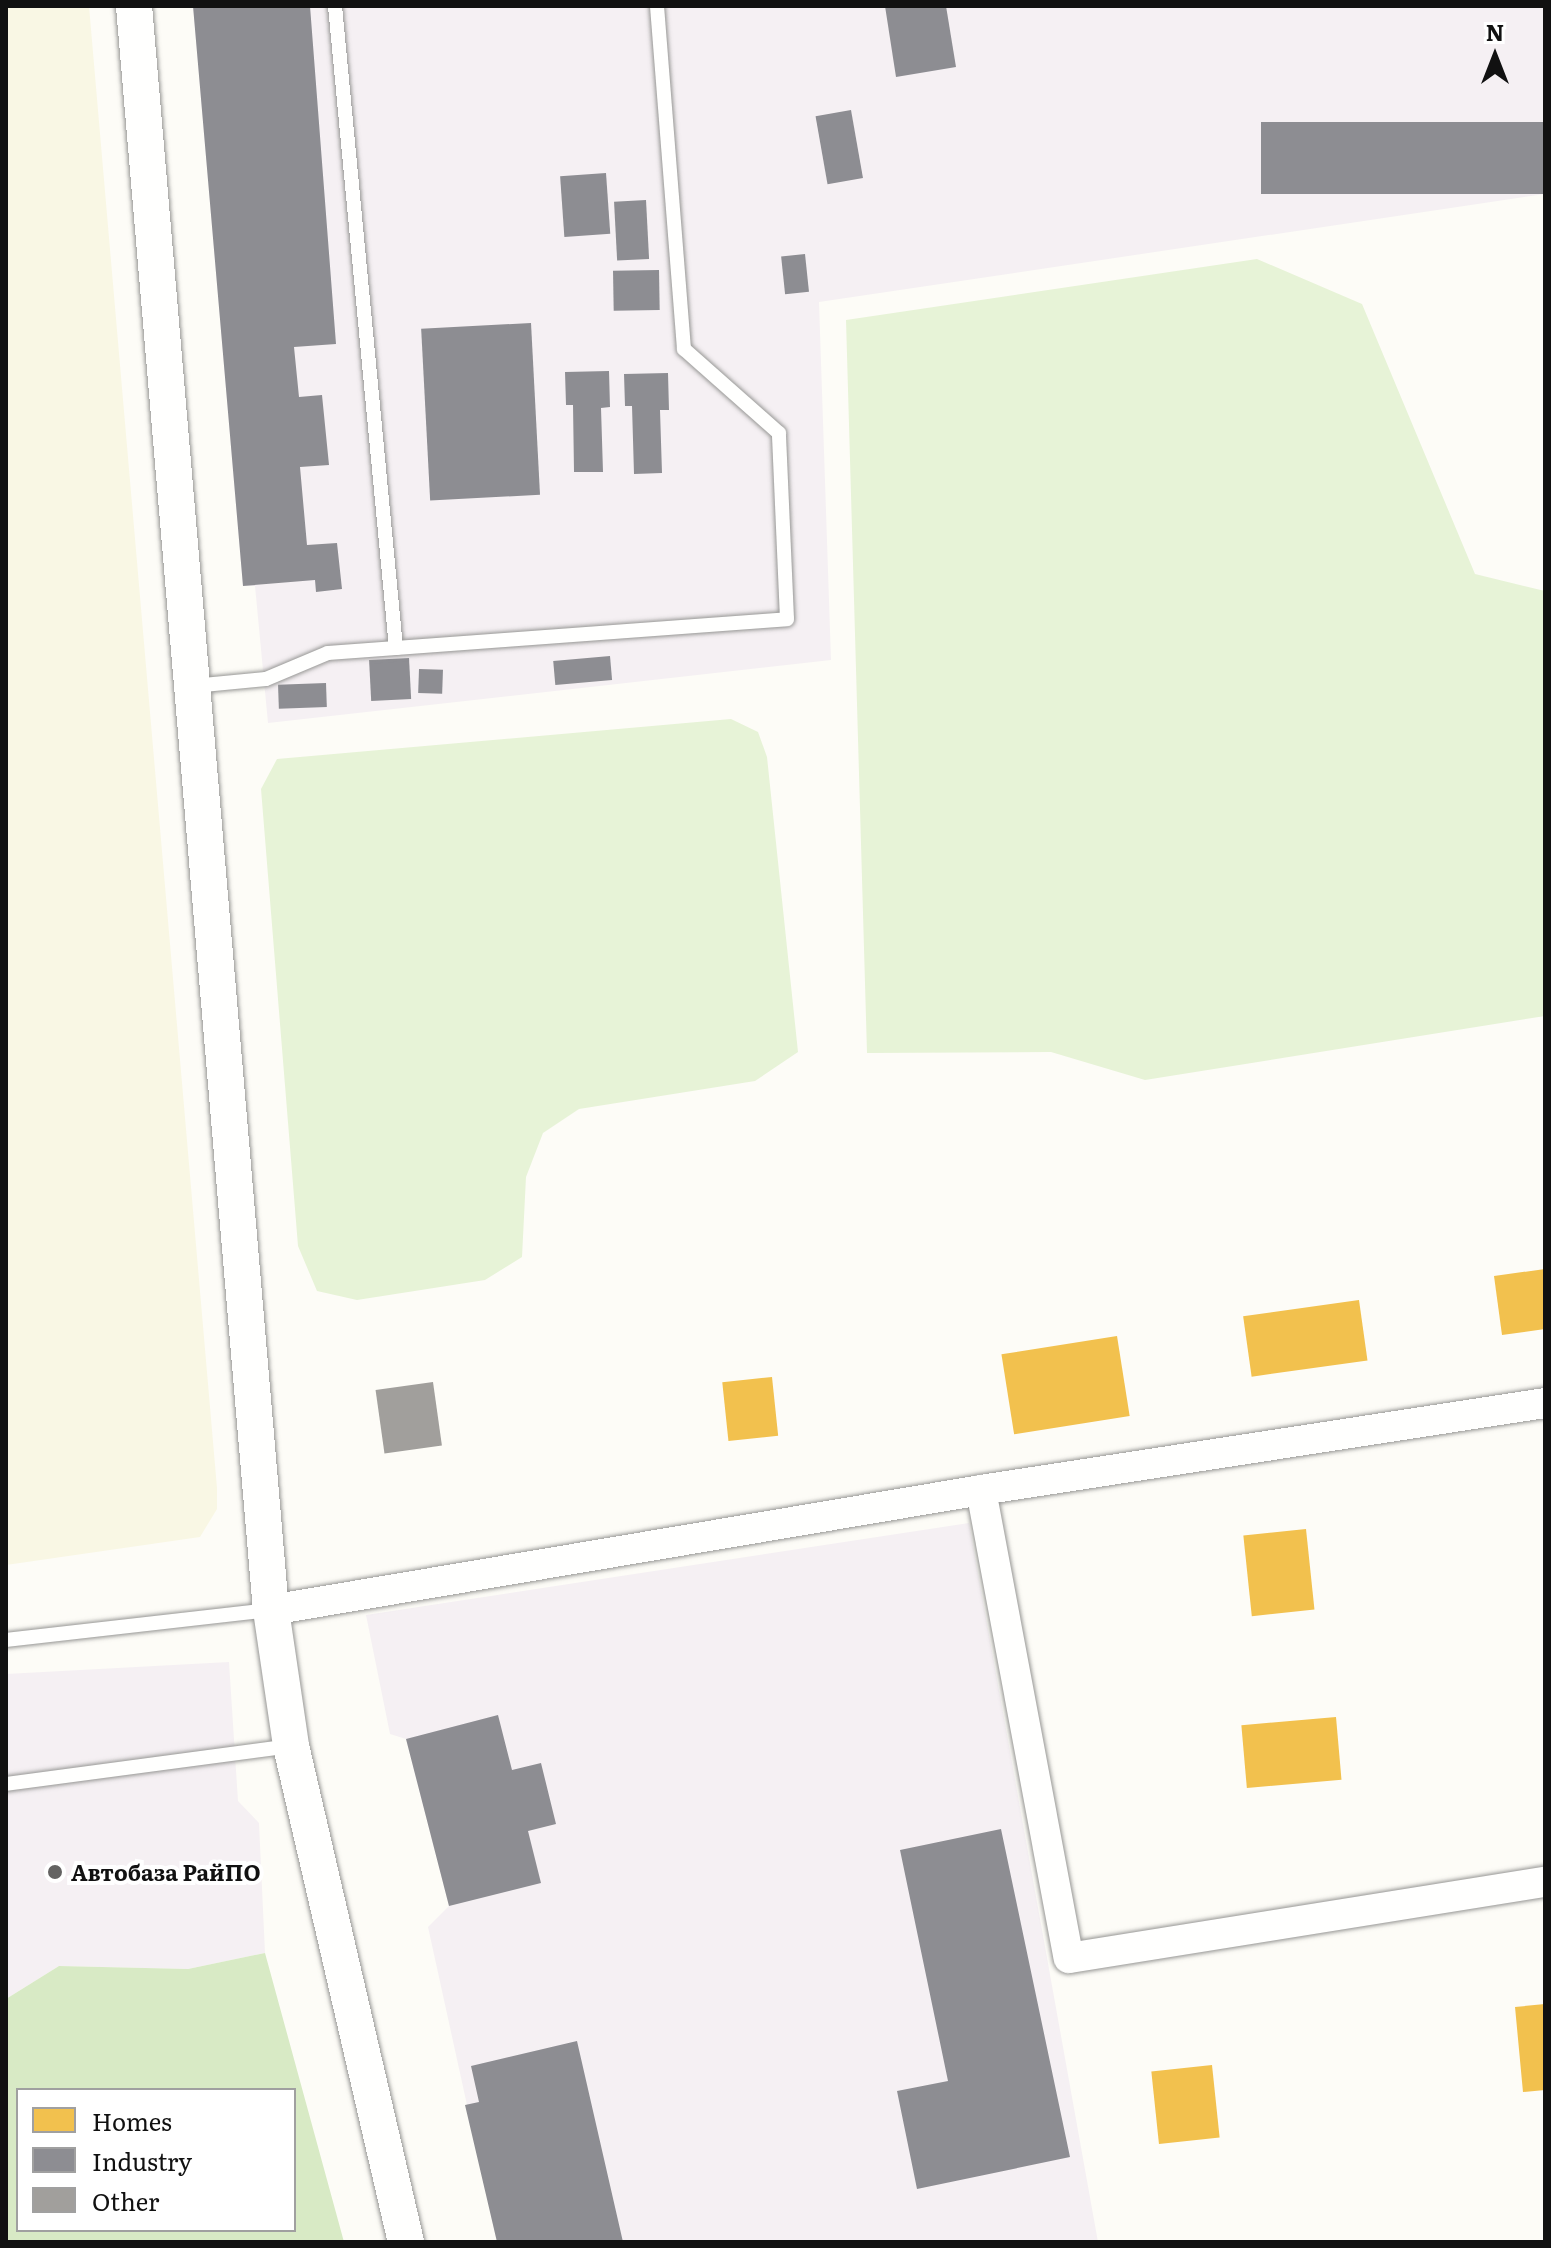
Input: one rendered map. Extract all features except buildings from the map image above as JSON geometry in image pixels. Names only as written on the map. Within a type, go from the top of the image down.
[{"type":"street","points":[[134,6],[271,1610],[291,1746],[406,2242]]},
{"type":"street","points":[[271,1610],[981,1490],[1545,1403]]},
{"type":"street","points":[[981,1490],[1069,1958],[1545,1882]]},
{"type":"lane","points":[[335,6],[396,648]]},
{"type":"lane","points":[[192,686],[266,679],[328,653],[787,619],[779,433],[684,349],[657,6]]},
{"type":"lane","points":[[6,1640],[271,1610]]},
{"type":"lane","points":[[6,1784],[291,1746]]},
{"type":"shaded area","points":[[6,6],[89,6],[217,1509],[200,1537],[6,1565]]},
{"type":"shaded area","points":[[193,6],[1545,6],[1545,194],[819,302],[831,660],[268,723],[255,586],[243,586]]},
{"type":"shaded area","points":[[969,1523],[1098,2242],[497,2242],[428,1927],[449,1906],[406,1739],[390,1734],[366,1615]]},
{"type":"shaded area","points":[[229,1662],[238,1801],[259,1823],[265,1953],[188,1969],[59,1966],[6,1999],[6,1674]]},
{"type":"green space","points":[[1257,259],[1362,304],[1475,574],[1545,591],[1545,1016],[1145,1080],[1051,1052],[867,1053],[846,320]]},
{"type":"green space","points":[[731,719],[758,732],[767,757],[798,1052],[755,1081],[579,1109],[543,1133],[526,1177],[522,1257],[485,1280],[357,1300],[317,1291],[298,1246],[261,789],[277,759]]},
{"type":"green space","points":[[265,1953],[344,2242],[6,2242],[6,1999],[59,1966],[188,1969]]},
{"type":"place","name":"Автобаза РайПО","points":[[55,1872]]}]
